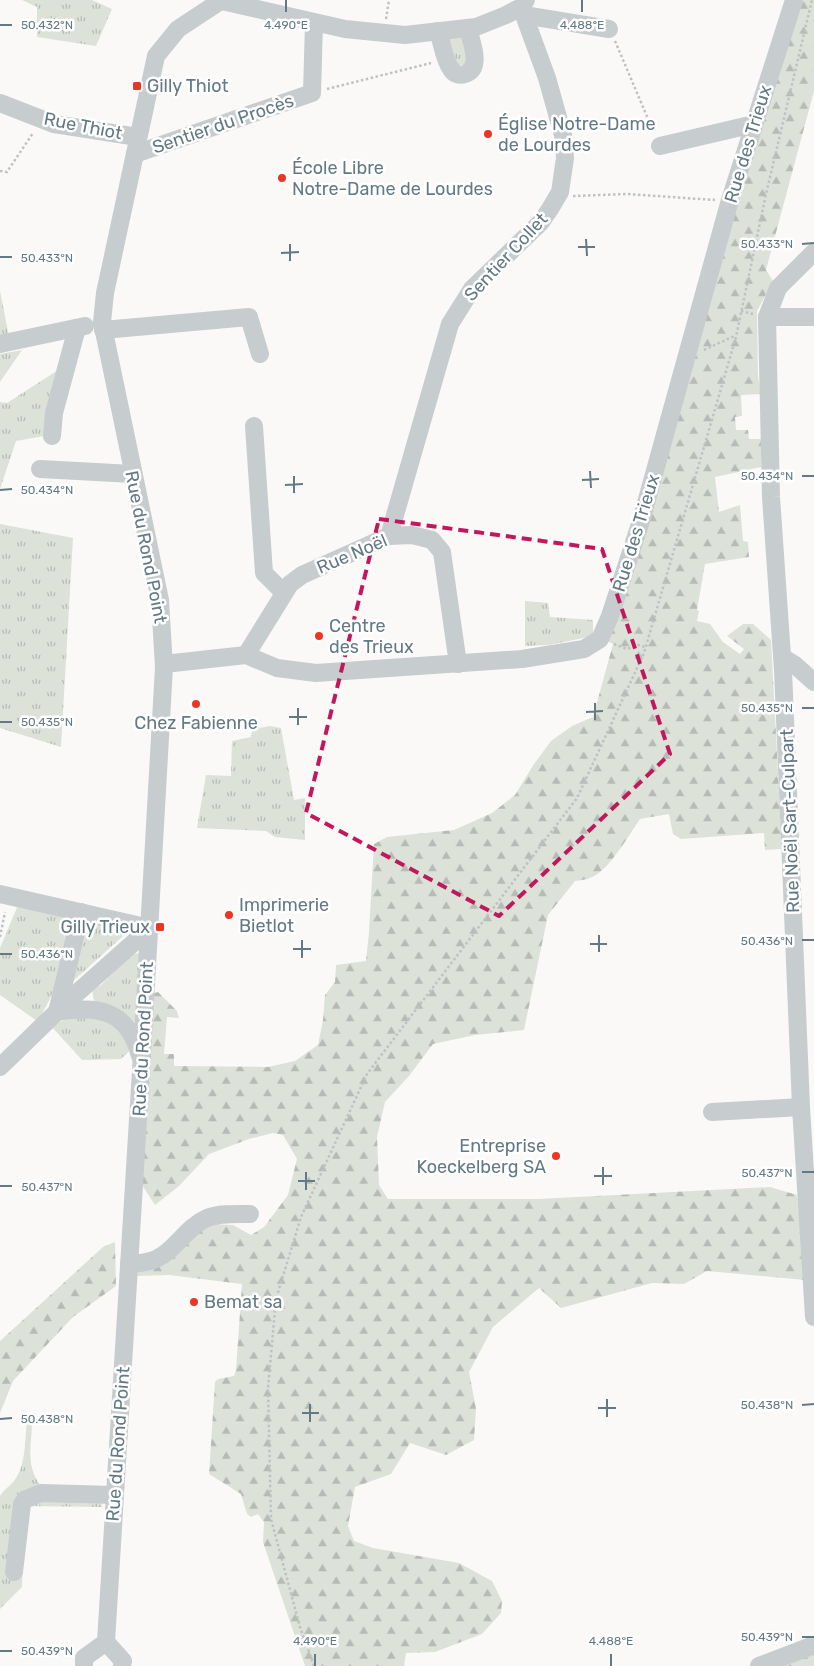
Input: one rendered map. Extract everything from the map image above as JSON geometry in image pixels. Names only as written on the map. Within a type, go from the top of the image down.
[{"type":"street","points":[[222,0],[345,29],[405,35],[476,27],[524,7],[609,29]]},
{"type":"street","name":"Rue du Rond Point","points":[[106,1642],[142,1063],[164,664],[161,603],[102,326],[105,293],[156,56],[178,29],[222,0]]},
{"type":"street","name":"Rue des Trieux","points":[[600,639],[610,616],[641,521],[730,200],[794,0]]},
{"type":"street","name":"Sentier Collet","points":[[390,536],[450,324],[472,289],[541,222],[557,198],[563,180],[565,158],[563,135],[524,7]]},
{"type":"street","name":"Sentier du Procès","points":[[135,154],[312,93],[314,23]]},
{"type":"street","points":[[438,31],[449,67],[454,73],[461,75],[470,72],[474,67],[475,61],[468,28]]},
{"type":"street","name":"Rue Thiot","points":[[0,104],[54,124],[138,137]]},
{"type":"street","points":[[660,146],[754,124]]},
{"type":"street","name":"Rue Noël Sart-Culpart","points":[[814,252],[778,288],[767,317],[771,497],[782,657],[801,1107],[814,1317]]},
{"type":"street","points":[[0,344],[77,328],[249,316],[260,354]]},
{"type":"street","points":[[767,317],[814,317]]},
{"type":"street","points":[[52,436],[54,413],[77,328]]},
{"type":"street","points":[[254,426],[264,573],[284,593]]},
{"type":"street","points":[[40,469],[133,474]]},
{"type":"street","name":"Rue Noël","points":[[246,655],[290,584],[302,575],[390,536],[412,535],[432,540],[442,552],[458,664]]},
{"type":"street","points":[[164,664],[246,655],[277,668],[316,674],[522,659],[584,649],[600,639]]},
{"type":"street","points":[[782,657],[795,665],[814,682]]},
{"type":"street","points":[[4,895],[150,928]]},
{"type":"street","points":[[57,1012],[81,912]]},
{"type":"street","points":[[0,1068],[57,1012],[150,928]]},
{"type":"street","points":[[57,1012],[90,1008],[104,1011],[117,1018],[129,1030],[137,1044],[142,1063]]},
{"type":"street","points":[[712,1112],[801,1107]]},
{"type":"street","points":[[130,1264],[158,1259],[188,1230],[208,1218],[228,1214],[250,1214]]},
{"type":"street","points":[[14,1572],[22,1504],[26,1499],[41,1493],[114,1495]]},
{"type":"street","points":[[84,1666],[84,1658],[106,1642],[123,1661],[122,1666]]},
{"type":"street","points":[[759,1666],[814,1645]]},
{"type":"path","points":[[314,1666],[300,1627],[271,1520],[268,1388],[276,1298],[301,1217],[367,1074],[577,798],[645,647],[736,337],[766,194],[812,0]]},
{"type":"path","points":[[609,29],[660,146]]},
{"type":"path","name":"Sentier du Procès","points":[[312,93],[446,59]]},
{"type":"path","points":[[0,171],[6,172],[42,119]]},
{"type":"path","points":[[557,198],[581,195],[627,194],[730,200]]},
{"type":"path","points":[[697,353],[732,337],[736,337]]},
{"type":"path","points":[[600,639],[627,648],[638,645],[645,647]]},
{"type":"path","points":[[0,937],[4,895]]},
{"type":"highlighted area","points":[[379,519],[602,549],[670,754],[499,916],[306,813]]},
{"type":"green space","points":[[22,0],[92,0],[112,9],[96,46],[37,37],[37,7]]},
{"type":"green space","points":[[801,0],[814,0],[814,91],[766,270],[773,281],[757,311],[758,376],[761,394],[741,395],[742,416],[735,417],[736,430],[748,430],[749,439],[761,439],[761,467],[715,477],[719,512],[740,505],[743,541],[748,542],[749,557],[705,564],[697,610],[699,611],[697,621],[710,624],[723,642],[740,654],[744,649],[727,636],[743,624],[753,624],[771,640],[782,849],[765,850],[764,833],[681,839],[673,834],[669,814],[640,819],[611,861],[590,878],[575,881],[548,915],[524,1030],[475,1035],[433,1044],[409,1076],[385,1102],[377,1137],[379,1185],[388,1199],[539,1199],[770,1187],[797,1195],[805,1280],[707,1271],[684,1284],[652,1283],[561,1308],[539,1288],[493,1327],[469,1372],[476,1409],[474,1440],[446,1455],[410,1443],[391,1474],[355,1487],[348,1526],[354,1541],[373,1548],[459,1563],[492,1581],[502,1601],[501,1613],[482,1634],[435,1652],[406,1653],[404,1666],[305,1666],[263,1542],[264,1522],[258,1514],[251,1517],[247,1514],[241,1494],[209,1474],[215,1382],[218,1379],[234,1376],[236,1370],[242,1284],[169,1275],[136,1276],[138,1267],[213,1224],[233,1225],[251,1235],[264,1227],[288,1195],[297,1159],[283,1135],[273,1133],[249,1139],[209,1154],[179,1186],[155,1205],[140,1182],[151,994],[158,992],[177,1011],[179,1018],[167,1017],[164,1054],[174,1054],[174,1066],[268,1067],[295,1061],[318,1045],[325,995],[335,982],[336,965],[366,961],[374,844],[387,837],[454,830],[492,813],[515,795],[551,741],[572,726],[593,717],[613,644],[607,641],[678,389]]},
{"type":"green space","points":[[465,34],[472,63],[455,65],[446,37]]},
{"type":"green space","points":[[0,291],[10,342],[0,344]]},
{"type":"green space","points":[[22,350],[0,382],[0,354]]},
{"type":"green space","points":[[66,365],[44,436],[16,441],[0,489],[0,402],[7,403]]},
{"type":"green space","points":[[0,524],[73,538],[61,747],[0,728]]},
{"type":"green space","points":[[525,601],[548,603],[550,617],[593,620],[593,636],[549,645],[525,646]]},
{"type":"green space","points":[[270,726],[281,728],[294,800],[305,798],[305,840],[275,837],[266,831],[197,828],[206,775],[231,776],[232,741],[251,737],[252,729]]},
{"type":"green space","points":[[18,905],[71,915],[56,984],[45,1009],[37,1021],[0,995],[0,948]]},
{"type":"green space","points":[[83,921],[119,930],[123,936],[72,982]]},
{"type":"green space","points":[[140,953],[138,1025],[121,1011],[94,1001],[92,990],[101,985],[131,954]]},
{"type":"green space","points":[[75,1015],[111,1022],[127,1042],[137,1044],[121,1059],[82,1060],[51,1026]]},
{"type":"green space","points":[[115,1242],[116,1286],[73,1317],[13,1381],[0,1413],[0,1341],[103,1247]]},
{"type":"green space","points":[[27,1420],[32,1425],[31,1463],[40,1485],[100,1486],[102,1507],[25,1506],[22,1587],[0,1609],[0,1496],[14,1480],[22,1465]]},
{"type":"green space","points":[[814,1654],[814,1666],[783,1666]]},
{"type":"place","name":"Gilly Thiot","points":[[137,86]]},
{"type":"place","name":"Église Notre-Dame de Lourdes","points":[[488,134]]},
{"type":"place","name":"École Libre Notre-Dame de Lourdes","points":[[282,178]]},
{"type":"place","name":"Centre des Trieux","points":[[319,636]]},
{"type":"place","name":"Chez Fabienne","points":[[196,704]]},
{"type":"place","name":"Imprimerie Bietlot","points":[[229,915]]},
{"type":"place","name":"Gilly Trieux","points":[[160,927]]},
{"type":"place","name":"Entreprise Koeckelberg SA","points":[[556,1156]]},
{"type":"place","name":"Bemat sa","points":[[194,1302]]}]
